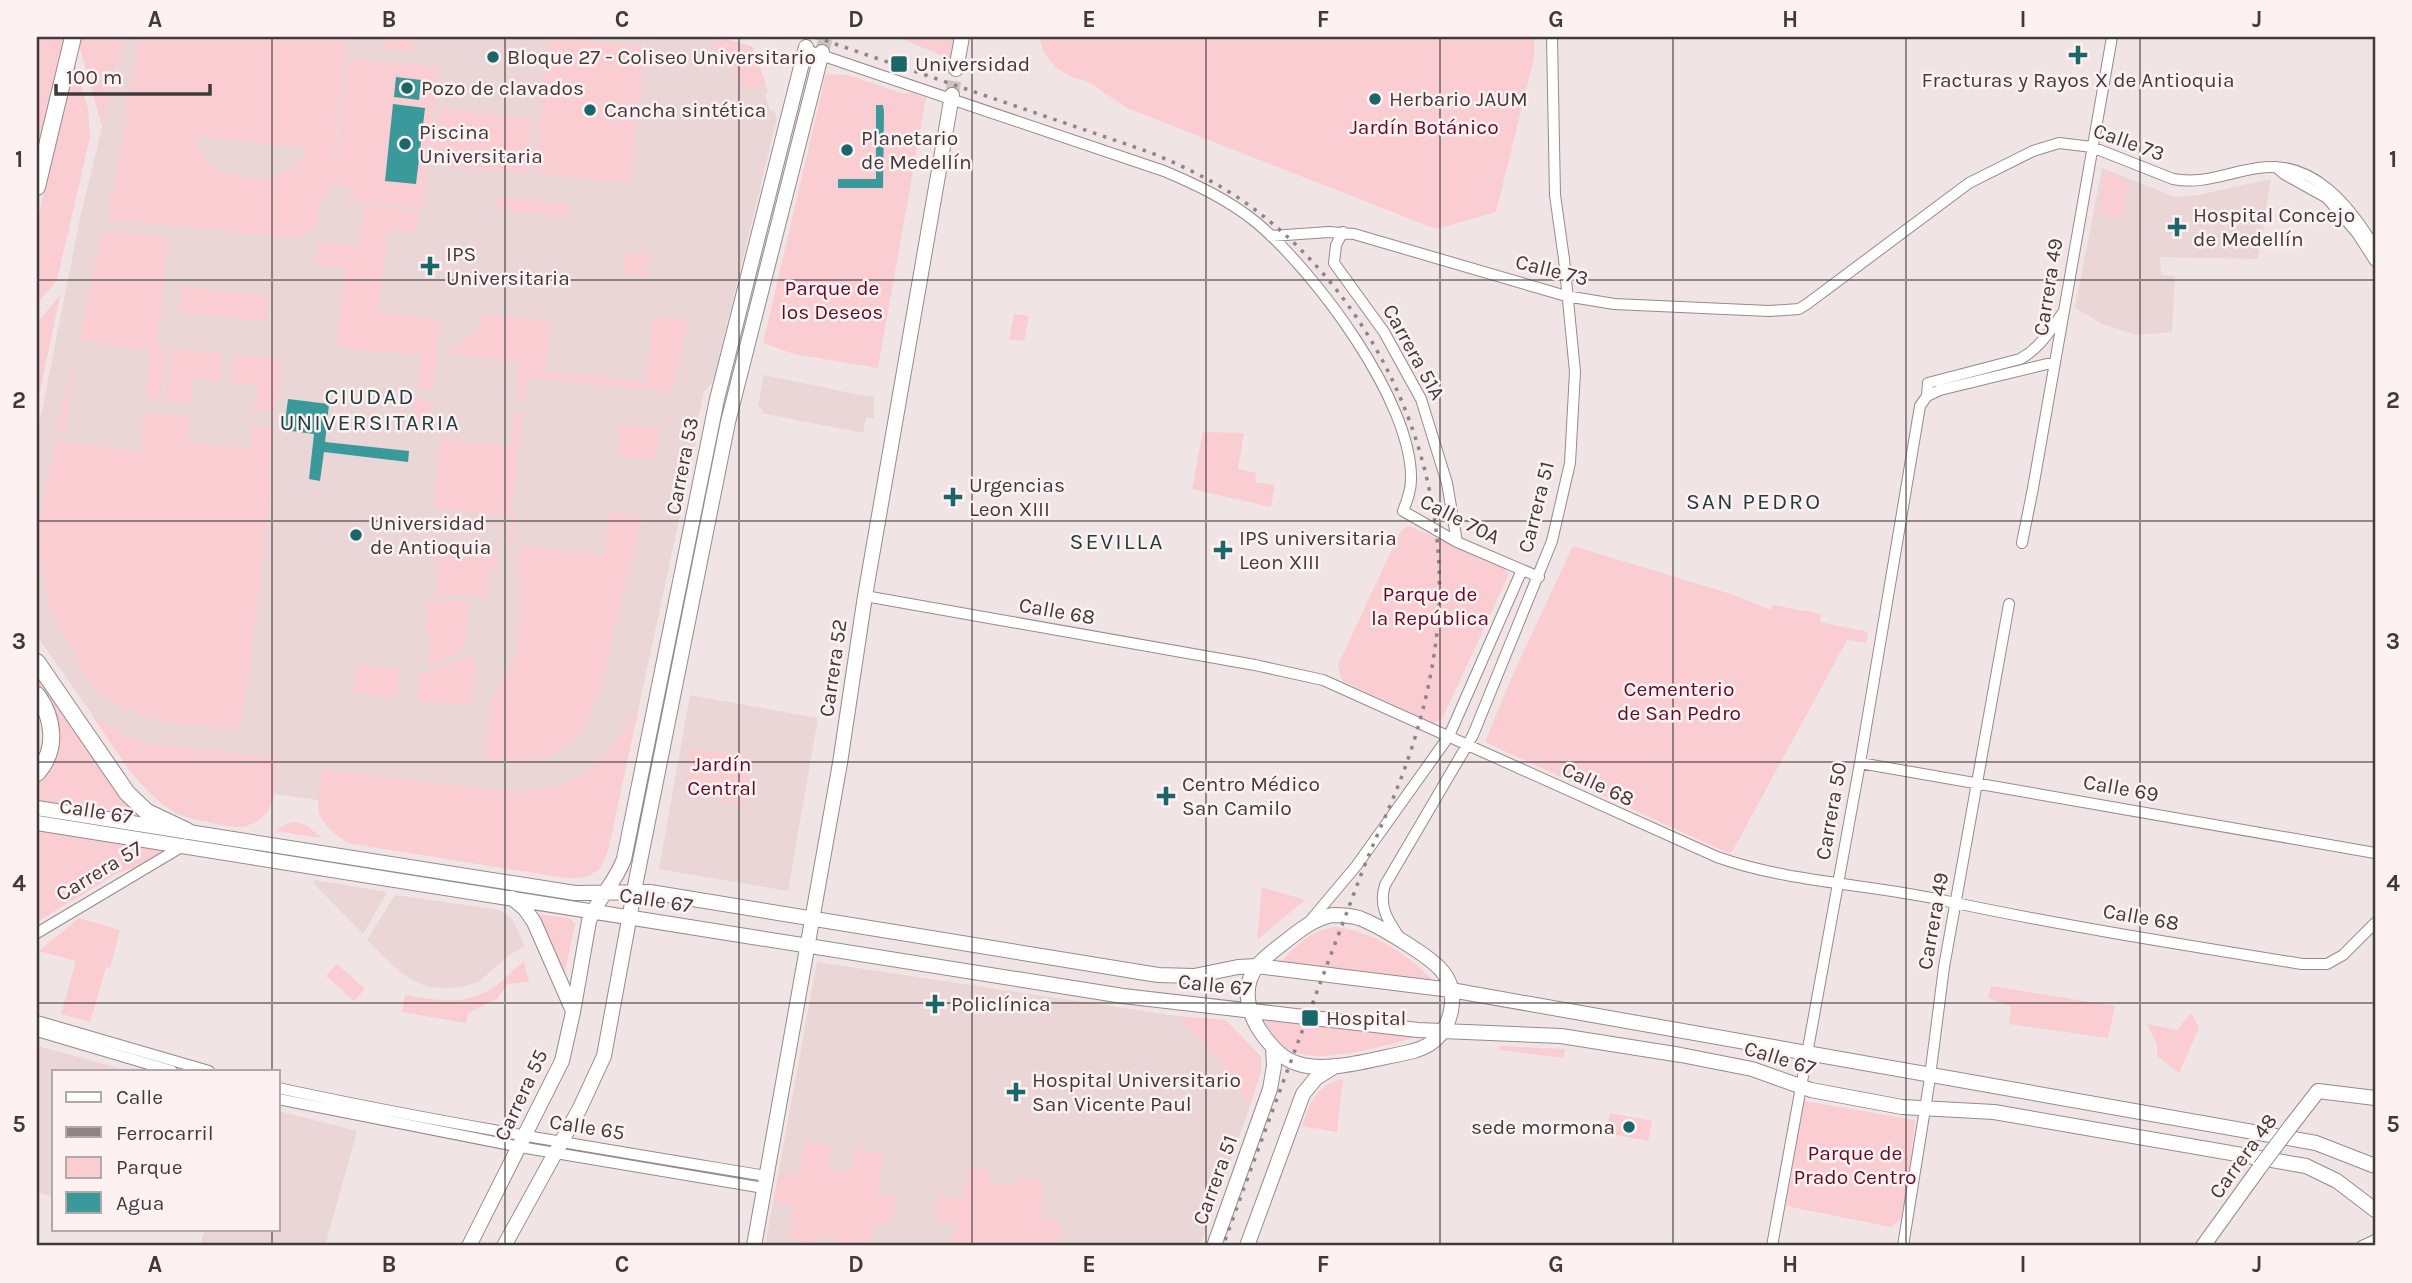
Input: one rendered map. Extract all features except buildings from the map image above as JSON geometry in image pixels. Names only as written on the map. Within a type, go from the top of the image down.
[{"type":"highway","points":[[37,187],[73,37]]},
{"type":"highway","points":[[37,662],[127,793],[147,812],[185,839]]},
{"type":"highway","points":[[37,695],[46,707],[52,736],[50,751],[44,765],[37,772]]},
{"type":"main road","points":[[956,69],[962,37]]},
{"type":"main road","name":"Carrera 53","points":[[605,893],[619,872],[627,849],[717,399],[806,48]]},
{"type":"main road","name":"Carrera 53","points":[[634,892],[728,422],[822,54]]},
{"type":"main road","name":"Carrera 52","points":[[754,1246],[838,774],[865,596],[951,97]]},
{"type":"main road","name":"Calle 67","points":[[37,808],[185,839],[511,898],[1123,996],[1442,1032],[1561,1036],[1681,1055],[1752,1069],[1827,1094],[1902,1107],[1994,1112],[2298,1165],[2326,1175],[2375,1210]]},
{"type":"main road","name":"Calle 67","points":[[37,823],[185,839],[575,892],[650,892],[1169,976],[1194,976],[1257,966],[1451,990],[2316,1143],[2375,1166]]},
{"type":"main road","points":[[504,1246],[596,1076],[604,1056],[634,892]]},
{"type":"main road","points":[[593,911],[605,893]]},
{"type":"main road","points":[[511,898],[525,909],[534,922],[573,1012]]},
{"type":"main road","name":"Carrera 55","points":[[469,1246],[562,1061],[587,929],[593,911]]},
{"type":"main road","points":[[1349,916],[1370,923],[1404,944],[1443,971],[1451,990],[1452,1008],[1442,1032],[1435,1040],[1418,1050],[1337,1065],[1318,1067],[1299,1064],[1287,1060],[1255,1024],[1249,1010],[1248,989],[1257,966],[1305,926],[1325,917],[1349,916]]},
{"type":"main road","points":[[938,967],[943,940]]},
{"type":"main road","name":"Carrera 51","points":[[1214,1246],[1272,1080],[1273,1047]]},
{"type":"main road","points":[[1247,1246],[1303,1094],[1316,1078],[1337,1065]]},
{"type":"main road","name":"Carrera 48","points":[[2203,1246],[2318,1091],[2375,1098]]},
{"type":"street","name":"Carrera 51","points":[[1404,944],[1385,914],[1383,890],[1468,745],[1539,577],[1557,520],[1572,444],[1575,372],[1555,195],[1552,37]]},
{"type":"street","name":"Carrera 49","points":[[2022,543],[2112,37]]},
{"type":"street","points":[[806,48],[1103,150],[1202,187],[1227,202],[1271,236]]},
{"type":"street","name":"Calle 73","points":[[1271,236],[1343,232],[1566,296],[1614,304],[1769,311],[1799,309],[1969,183],[2033,150],[2059,143],[2092,147],[2184,181],[2208,179],[2260,167],[2287,167],[2333,191],[2375,248]]},
{"type":"street","points":[[2276,167],[2327,198],[2357,233],[2375,261]]},
{"type":"street","name":"Carrera 51A","points":[[1343,232],[1333,254],[1334,263],[1384,332],[1421,399],[1447,483],[1457,542]]},
{"type":"street","name":"Carrera 51A","points":[[1271,236],[1326,298],[1366,355],[1389,398],[1405,440],[1410,467],[1410,489],[1403,511]]},
{"type":"street","name":"Carrera 50","points":[[1772,1246],[1860,763],[1920,406],[1927,396],[1928,383],[2030,354],[2062,314]]},
{"type":"street","points":[[1927,396],[1940,390],[2055,362]]},
{"type":"street","name":"Calle 70A","points":[[1403,511],[1457,542],[1539,577]]},
{"type":"street","name":"Carrera 51","points":[[1305,926],[1357,865],[1449,736],[1522,570]]},
{"type":"street","name":"Calle 68","points":[[865,596],[1323,680],[1717,857],[1761,870],[2302,964],[2328,964],[2343,955],[2375,923]]},
{"type":"street","name":"Carrera 49","points":[[1903,1246],[1956,903],[2009,604]]},
{"type":"street","name":"Calle 69","points":[[1860,763],[2375,853]]},
{"type":"street","name":"Carrera 57","points":[[37,933],[185,839]]},
{"type":"street","points":[[37,1020],[206,1070]]},
{"type":"street","points":[[37,1031],[169,1070]]},
{"type":"street","name":"Calle 65","points":[[280,1088],[523,1142]]},
{"type":"street","name":"Calle 65","points":[[280,1099],[765,1182]]},
{"type":"street","points":[[2362,1246],[2375,1240]]},
{"type":"shaded area","name":"Universidad de Antioquia","points":[[124,37],[720,37],[753,47],[768,91],[765,96],[770,110],[774,111],[777,118],[713,381],[704,392],[693,437],[696,441],[608,850],[597,871],[580,878],[567,878],[348,843],[323,821],[319,814],[318,800],[274,794],[267,813],[244,827],[177,814],[162,804],[132,771],[37,636],[37,436],[81,214]]},
{"type":"shaded area","name":"Hospital Concejo de Medellín","points":[[2102,168],[2175,197],[2199,195],[2271,179],[2258,259],[2160,257],[2161,275],[2175,276],[2172,332],[2137,335],[2102,324],[2075,308]]},
{"type":"shaded area","points":[[764,375],[874,396],[874,418],[866,418],[863,433],[762,413],[763,410],[758,406]]},
{"type":"shaded area","points":[[690,695],[818,718],[788,891],[659,869]]},
{"type":"shaded area","points":[[314,880],[387,892],[363,934],[314,884]]},
{"type":"shaded area","points":[[395,895],[500,910],[512,919],[525,946],[512,953],[478,982],[462,987],[428,987],[401,973],[367,940]]},
{"type":"shaded area","name":"Hospital Universitario San Vicente Paul","points":[[817,962],[1177,1016],[1218,1060],[1250,1106],[1200,1246],[765,1246]]},
{"type":"shaded area","points":[[37,1046],[126,1070],[52,1070],[52,1196],[37,1192]]},
{"type":"shaded area","points":[[280,1112],[357,1131],[325,1246],[200,1246],[205,1230],[280,1230]]},
{"type":"green space","points":[[37,37],[65,37],[37,157]]},
{"type":"green space","points":[[81,37],[124,37],[102,126],[79,45]]},
{"type":"green space","points":[[142,37],[347,37],[335,151],[323,175],[337,158],[348,58],[438,68],[423,208],[349,201],[350,187],[330,185],[328,198],[321,198],[317,228],[305,232],[304,239],[107,219],[129,111],[124,110]],"holes":[[[394,104],[424,108],[416,184],[385,180]],[[196,137],[306,148],[307,149],[300,162],[288,171],[273,177],[240,177],[211,164],[200,151]]]},
{"type":"green space","points":[[386,37],[413,37],[412,52],[385,49]]},
{"type":"green space","name":"Cancha sintética","points":[[549,37],[645,47],[630,184],[534,173]]},
{"type":"green space","points":[[718,37],[753,47],[766,84],[745,90],[728,60],[714,48]]},
{"type":"green space","points":[[897,37],[963,37],[958,62]]},
{"type":"green space","name":"Jardín Botánico","points":[[1039,37],[1534,37],[1534,58],[1496,212],[1436,229],[1127,108],[1087,81],[1073,78],[1055,67],[1044,53]]},
{"type":"green space","points":[[74,61],[88,108],[90,137],[57,280],[37,304],[37,223]]},
{"type":"green space","name":"Parque de los Deseos","points":[[826,74],[848,75],[904,94],[911,92],[926,98],[878,368],[794,354],[763,343]]},
{"type":"green space","points":[[439,108],[532,118],[526,174],[433,164]]},
{"type":"green space","points":[[2105,171],[2128,182],[2122,218],[2098,214]]},
{"type":"green space","points":[[497,197],[570,204],[569,217],[496,209]]},
{"type":"green space","points":[[364,205],[419,211],[416,233],[388,230],[379,312],[441,320],[433,390],[418,388],[421,354],[349,350],[336,342],[345,269],[315,265],[318,241],[359,246]]},
{"type":"green space","points":[[103,230],[169,237],[157,346],[166,347],[161,399],[146,397],[150,351],[78,341]]},
{"type":"green space","points":[[626,252],[652,255],[652,258],[648,258],[646,273],[650,274],[650,277],[623,274]]},
{"type":"green space","points":[[182,286],[269,296],[266,321],[179,312]]},
{"type":"green space","points":[[60,295],[37,406],[37,323]]},
{"type":"green space","points":[[482,313],[551,321],[546,371],[645,382],[653,316],[689,320],[671,392],[527,378],[524,400],[516,399],[520,362],[447,354],[480,327]]},
{"type":"green space","points":[[1014,314],[1029,316],[1024,341],[1009,339]]},
{"type":"green space","points":[[172,348],[222,354],[219,381],[194,378],[191,403],[166,400]]},
{"type":"green space","points":[[235,355],[281,360],[275,413],[254,410],[257,385],[232,382]]},
{"type":"green space","points":[[75,360],[65,431],[57,430],[72,366]]},
{"type":"green space","points":[[416,399],[432,401],[429,424],[413,422]]},
{"type":"green space","points":[[515,410],[523,411],[511,513],[516,514],[512,545],[509,545],[512,516],[435,508],[434,494],[440,438],[511,446]]},
{"type":"green space","points":[[144,412],[190,417],[188,442],[249,449],[253,425],[274,427],[269,469],[272,477],[249,680],[238,730],[148,718],[111,701],[87,679],[50,608],[40,561],[41,514],[56,440],[140,452]]},
{"type":"green space","points":[[621,425],[662,429],[654,460],[617,456]]},
{"type":"green space","points":[[1203,432],[1244,433],[1238,469],[1256,473],[1255,482],[1275,485],[1271,507],[1192,489]]},
{"type":"green space","points":[[609,512],[642,516],[604,676],[590,716],[581,731],[558,751],[545,758],[485,758],[491,702],[516,656],[521,605],[521,546],[604,555]]},
{"type":"green space","name":"Parque de la República","points":[[1411,527],[1503,567],[1509,574],[1442,719],[1434,723],[1342,681],[1338,665],[1400,532]]},
{"type":"green space","name":"Cementerio de San Pedro","points":[[1573,546],[1731,594],[1771,610],[1773,605],[1821,614],[1820,622],[1868,632],[1866,643],[1847,640],[1732,852],[1728,853],[1485,742],[1514,672]]},
{"type":"green space","points":[[434,550],[499,557],[498,569],[488,569],[485,597],[463,594],[435,597],[439,561],[433,560]]},
{"type":"green space","points":[[469,600],[464,650],[427,668],[431,631],[425,630],[428,602]]},
{"type":"green space","points":[[466,657],[475,658],[470,706],[417,700],[420,672],[427,673]]},
{"type":"green space","points":[[356,664],[400,669],[396,698],[353,693]]},
{"type":"green space","points":[[37,669],[155,822],[37,804],[37,783],[44,776],[53,758],[37,688]]},
{"type":"green space","points":[[639,706],[608,850],[602,864],[588,876],[567,878],[348,843],[328,827],[320,812],[322,770],[518,792],[553,787],[586,773],[608,751]]},
{"type":"green space","points":[[92,715],[123,735],[154,744],[278,758],[275,793],[268,811],[254,823],[237,827],[203,821],[179,813],[163,804],[142,785]]},
{"type":"green space","name":"Jardín Central","points":[[691,749],[750,757],[744,806],[684,789]]},
{"type":"green space","points":[[296,822],[307,826],[322,838],[275,831],[286,824]]},
{"type":"green space","points":[[37,828],[166,849],[135,868],[119,872],[37,922]]},
{"type":"green space","points":[[1262,887],[1305,900],[1257,940]]},
{"type":"green space","points":[[536,914],[569,918],[575,924],[564,976]]},
{"type":"green space","points":[[79,918],[120,930],[110,968],[106,967],[90,1022],[61,1014],[76,961],[39,951]]},
{"type":"green space","points":[[1336,927],[1363,933],[1390,946],[1434,982],[1280,962],[1312,935]]},
{"type":"green space","points":[[524,961],[529,982],[507,984],[497,999],[468,1013],[466,1023],[402,1012],[405,995],[438,1000],[471,998],[500,983]]},
{"type":"green space","points":[[337,964],[365,989],[354,1001],[326,976]]},
{"type":"green space","points":[[1991,986],[2115,1006],[2108,1038],[2009,1024],[2011,1006],[1988,998]]},
{"type":"green space","points":[[2191,1013],[2199,1028],[2179,1073],[2157,1056],[2157,1044],[2147,1024],[2177,1030]]},
{"type":"green space","points":[[1177,1016],[1226,1020],[1261,1057],[1261,1071],[1250,1106],[1218,1060]]},
{"type":"green space","points":[[1262,1017],[1418,1037],[1336,1055],[1303,1054],[1280,1044]]},
{"type":"green space","points":[[1499,1046],[1565,1049],[1564,1058],[1499,1050]]},
{"type":"green space","points":[[1343,1079],[1337,1132],[1302,1126],[1312,1102],[1321,1090]]},
{"type":"green space","name":"Parque de Prado Centro","points":[[1804,1101],[1915,1120],[1904,1216],[1891,1227],[1786,1206]]},
{"type":"green space","name":"sede mormona","points":[[1610,1113],[1652,1121],[1648,1141],[1606,1133]]},
{"type":"green space","points":[[805,1141],[831,1145],[827,1169],[850,1173],[855,1149],[884,1154],[877,1193],[897,1197],[891,1225],[874,1222],[869,1246],[839,1246],[840,1240],[817,1236],[815,1244],[788,1239],[794,1205],[773,1201],[779,1173],[799,1176]]},
{"type":"green space","points":[[968,1167],[990,1171],[989,1182],[1016,1186],[1018,1177],[1045,1182],[1039,1218],[1061,1222],[1057,1246],[953,1246],[956,1224],[935,1220],[939,1196],[962,1199]]},
{"type":"water","name":"Pozo de clavados","points":[[396,77],[421,80],[419,100],[394,97]]},
{"type":"water","name":"Piscina Universitaria","points":[[393,104],[425,108],[416,184],[385,181]]},
{"type":"water","points":[[876,105],[883,105],[884,112],[883,188],[838,188],[838,179],[876,179]]},
{"type":"water","points":[[288,399],[329,404],[325,442],[409,451],[408,462],[324,452],[320,481],[309,479],[314,434],[284,430]]},
{"type":"tunnel","points":[[822,52],[826,37]]},
{"type":"tunnel","points":[[952,95],[956,69]]},
{"type":"railway","points":[[815,37],[1149,152],[1197,174],[1243,201],[1292,241],[1335,289],[1372,341],[1400,398],[1422,459],[1435,521],[1439,585],[1435,648],[1421,716],[1400,781],[1364,868],[1223,1246]]},
{"type":"place","name":"Fracturas y Rayos X de Antioquia","points":[[2078,55]]},
{"type":"place","name":"Bloque 27 - Coliseo Universitario","points":[[493,57]]},
{"type":"place","name":"Universidad","points":[[899,64]]},
{"type":"place","name":"Pozo de clavados","points":[[407,88]]},
{"type":"place","name":"Herbario JAUM","points":[[1375,99]]},
{"type":"place","name":"Cancha sintética","points":[[590,110]]},
{"type":"place","name":"Piscina Universitaria","points":[[405,144]]},
{"type":"place","name":"Planetario de Medellín","points":[[847,150]]},
{"type":"place","name":"Hospital Concejo de Medellín","points":[[2177,227]]},
{"type":"place","name":"IPS Universitaria","points":[[430,266]]},
{"type":"place","name":"Urgencias Leon XIII","points":[[953,497]]},
{"type":"place","name":"Universidad de Antioquia","points":[[356,535]]},
{"type":"place","name":"IPS universitaria Leon XIII","points":[[1223,550]]},
{"type":"place","name":"Centro Médico San Camilo","points":[[1166,796]]},
{"type":"place","name":"Policlínica","points":[[935,1004]]},
{"type":"place","name":"Hospital","points":[[1310,1018]]},
{"type":"place","name":"Hospital Universitario San Vicente Paul","points":[[1016,1092]]},
{"type":"place","name":"sede mormona","points":[[1629,1127]]},
{"type":"district","name":"CIUDAD UNIVERSITARIA","points":[[370,409]]},
{"type":"district","name":"SAN PEDRO","points":[[1754,501]]},
{"type":"district","name":"SEVILLA","points":[[1117,541]]}]
